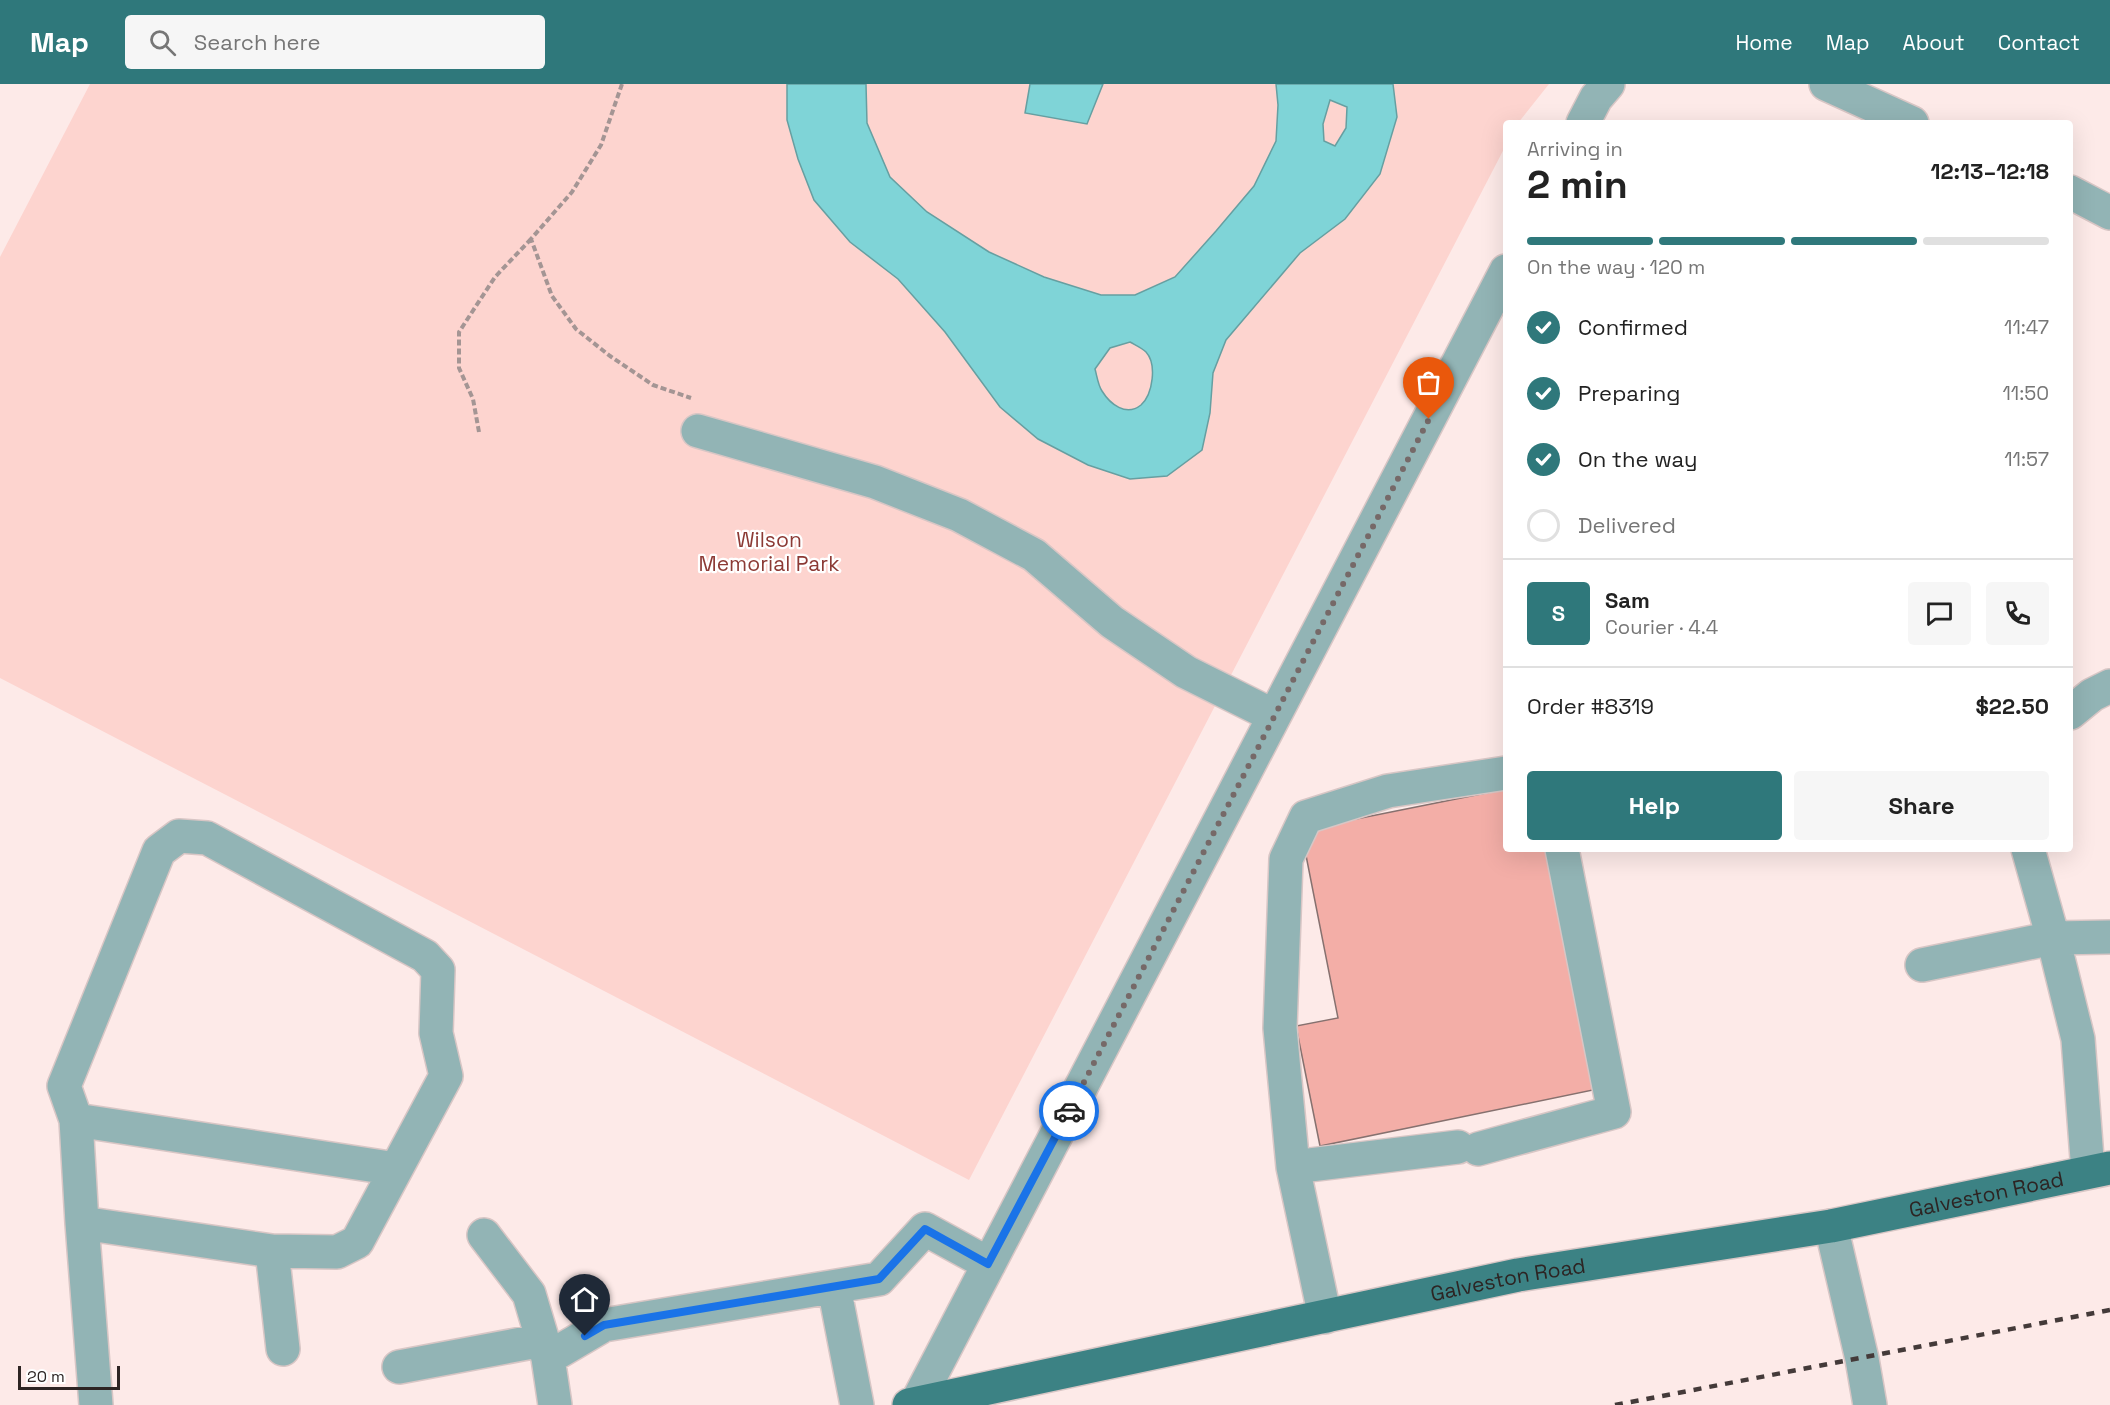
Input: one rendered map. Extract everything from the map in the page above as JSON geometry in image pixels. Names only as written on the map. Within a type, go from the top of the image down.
[{"type":"main road","name":"Galveston Road","points":[[913,1404],[1518,1275],[1831,1226],[2099,1170]]},
{"type":"street","points":[[1585,120],[1596,98],[1608,84]]},
{"type":"street","points":[[1826,84],[1905,120]]},
{"type":"street","points":[[2073,194],[2110,213]]},
{"type":"street","points":[[913,1404],[1503,277]]},
{"type":"street","points":[[698,432],[875,483],[959,515],[1034,555],[1112,622],[1186,672],[1274,716]]},
{"type":"street","points":[[2073,711],[2092,695],[2110,686]]},
{"type":"street","points":[[1325,1317],[1293,1167],[1280,1028],[1286,859],[1306,817],[1388,792],[1503,773]]},
{"type":"street","points":[[82,1223],[272,1251],[337,1252],[357,1242],[446,1076],[436,1033],[438,970],[425,956],[207,838],[179,836],[159,851],[64,1086],[76,1120],[82,1223],[96,1405]]},
{"type":"street","points":[[1293,1167],[1468,1148],[1614,1112],[1563,852]]},
{"type":"street","points":[[2029,852],[2078,1040],[2099,1170]]},
{"type":"street","points":[[1922,965],[2053,938],[2110,937]]},
{"type":"street","points":[[76,1120],[396,1169]]},
{"type":"street","points":[[1831,1226],[1862,1359],[1869,1405]]},
{"type":"street","points":[[399,1367],[545,1349],[604,1325],[879,1279],[925,1229],[988,1264]]},
{"type":"street","points":[[484,1235],[529,1294],[545,1349],[555,1405]]},
{"type":"street","points":[[272,1251],[283,1349]]},
{"type":"street","points":[[834,1287],[857,1405]]},
{"type":"path","points":[[479,432],[473,399],[459,368],[459,332],[495,277],[572,192],[601,145],[622,84]]},
{"type":"path","points":[[531,239],[552,296],[576,329],[610,356],[653,385],[706,403],[698,432]]},
{"type":"green space","name":"Wilson Memorial Park","points":[[90,84],[1549,84],[1520,120],[1503,120],[1503,151],[969,1180],[0,678],[0,257]]},
{"type":"water","points":[[787,84],[866,84],[867,123],[890,177],[927,212],[989,252],[1044,277],[1101,295],[1135,295],[1175,277],[1254,186],[1276,141],[1278,105],[1276,84],[1393,84],[1397,117],[1380,174],[1345,219],[1300,253],[1226,340],[1213,373],[1210,413],[1202,450],[1167,476],[1130,479],[1088,465],[1038,439],[1000,407],[945,332],[898,279],[850,242],[814,200],[798,159],[787,120]],"holes":[[[1330,100],[1347,107],[1346,128],[1335,146],[1324,141],[1323,124]],[[1130,342],[1146,352],[1152,364],[1151,387],[1148,394],[1141,405],[1130,410],[1119,407],[1105,396],[1095,369],[1110,348]]]},
{"type":"water","points":[[1030,84],[1103,84],[1087,124],[1025,113]]},
{"type":"building","points":[[1503,790],[1503,852],[1547,852],[1593,1090],[1320,1146],[1296,1026],[1338,1018],[1301,830]]},
{"type":"railway","points":[[1615,1405],[2110,1310]]},
{"type":"way so far","points":[[1069,1111],[1429,419]]},
{"type":"route","points":[[585,1336],[604,1325],[879,1279],[925,1229],[988,1264],[1069,1111]]}]
